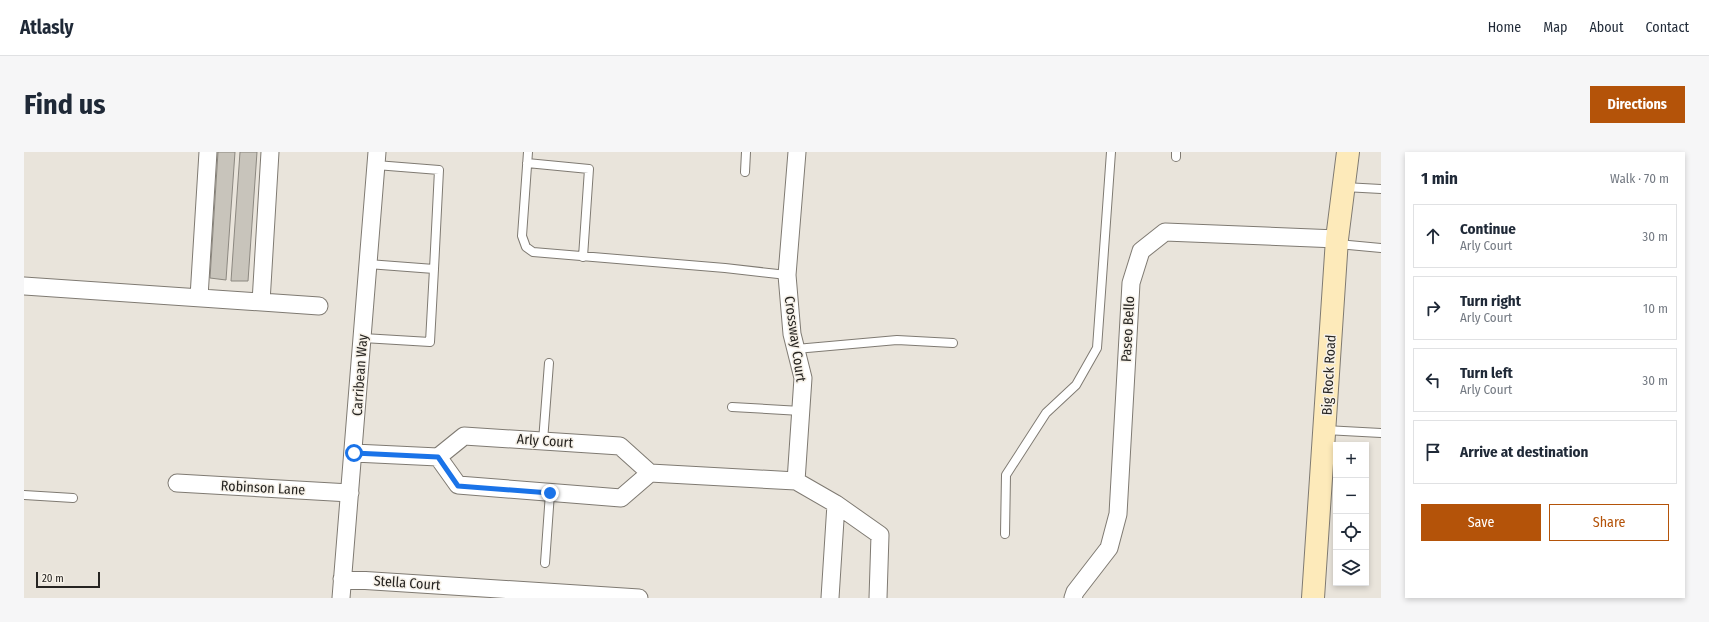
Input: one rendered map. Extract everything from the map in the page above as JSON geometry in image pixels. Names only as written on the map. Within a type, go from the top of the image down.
[{"type":"street","points":[[199,297],[208,152]]},
{"type":"street","points":[[261,302],[270,152]]},
{"type":"street","name":"Crossway Court","points":[[796,480],[803,378],[792,334],[787,275],[797,152]]},
{"type":"street","name":"Big Rock Road","points":[[1313,598],[1337,242],[1348,152]]},
{"type":"street","name":"Carribean Way","points":[[341,598],[377,158]]},
{"type":"street","name":"Paseo Bello","points":[[1073,598],[1075,592],[1109,548],[1118,514],[1131,282],[1141,251],[1166,232],[1337,242]]},
{"type":"street","points":[[24,286],[319,306]]},
{"type":"street","name":"Arly Court","points":[[438,457],[464,436],[620,446],[650,473]]},
{"type":"street","points":[[354,453],[438,457],[458,486],[621,498],[650,473],[796,480],[842,508],[880,535],[878,598]]},
{"type":"street","name":"Robinson Lane","points":[[177,483],[350,493]]},
{"type":"street","points":[[830,598],[842,508]]},
{"type":"street","name":"Stella Court","points":[[342,579],[639,598]]},
{"type":"lane","points":[[528,152],[523,242],[526,247],[533,252],[787,275]]},
{"type":"lane","points":[[745,172],[746,152]]},
{"type":"lane","points":[[1005,534],[1006,475],[1046,413],[1076,385],[1097,348],[1111,152]]},
{"type":"lane","points":[[363,338],[430,342],[439,170],[377,158]]},
{"type":"lane","points":[[527,163],[589,169],[583,257]]},
{"type":"lane","points":[[1344,187],[1381,190]]},
{"type":"lane","points":[[1337,242],[1381,248]]},
{"type":"lane","points":[[368,264],[434,269]]},
{"type":"lane","points":[[796,349],[897,340],[953,343]]},
{"type":"lane","points":[[543,441],[549,363]]},
{"type":"lane","points":[[732,407],[801,411]]},
{"type":"lane","points":[[1325,430],[1381,433]]},
{"type":"lane","points":[[545,563],[550,493]]},
{"type":"lane","points":[[24,495],[73,498]]},
{"type":"building","points":[[218,152],[235,152],[226,280],[210,278]]},
{"type":"building","points":[[240,152],[257,152],[248,281],[231,281]]},
{"type":"route","points":[[354,453],[438,457],[458,486],[550,493]]}]
